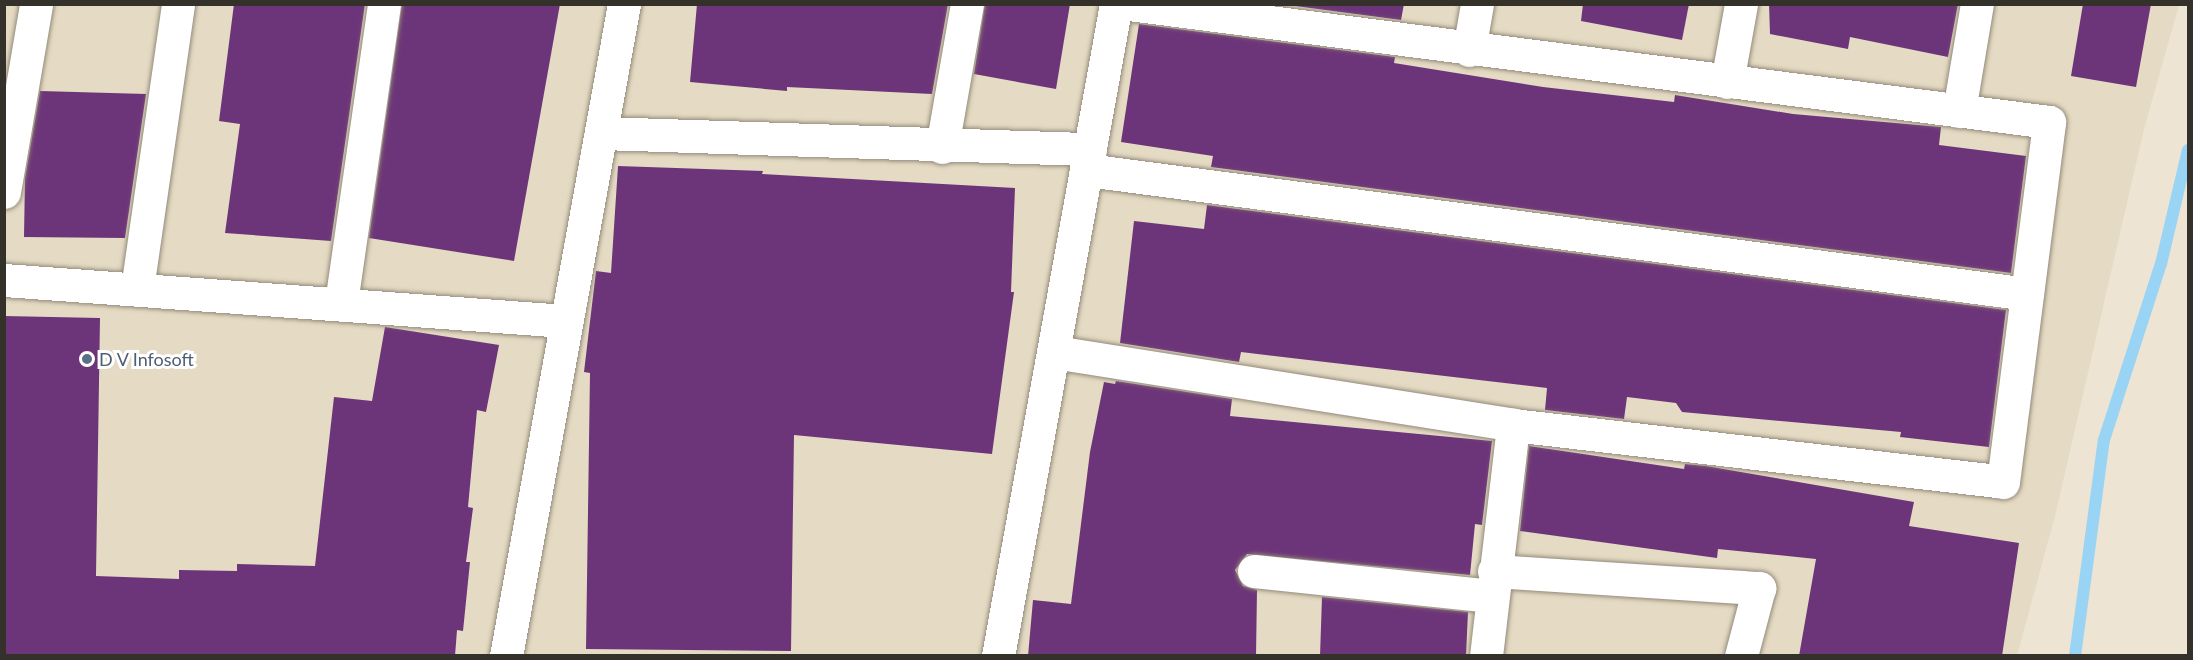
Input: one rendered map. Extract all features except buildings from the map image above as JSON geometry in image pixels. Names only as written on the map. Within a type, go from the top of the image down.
[{"type":"street","points":[[4,192],[36,4]]},
{"type":"street","points":[[137,289],[178,4]]},
{"type":"street","points":[[341,303],[384,4]]},
{"type":"street","points":[[506,656],[624,4]]},
{"type":"street","points":[[942,147],[967,4]]},
{"type":"street","points":[[998,656],[1116,4]]},
{"type":"street","points":[[1054,352],[1513,425],[2003,482],[2049,122],[1469,50],[1129,4]]},
{"type":"street","points":[[1469,50],[1477,4]]},
{"type":"street","points":[[1727,82],[1741,4]]},
{"type":"street","points":[[1959,111],[1977,4]]},
{"type":"street","points":[[602,134],[942,147],[1088,160],[2027,294]]},
{"type":"street","points":[[4,280],[565,321]]},
{"type":"street","points":[[1486,656],[1513,425]]},
{"type":"street","points":[[1254,571],[1493,584],[1759,588],[1741,656]]},
{"type":"shaded area","points":[[4,5],[2179,5],[2144,129],[2055,516],[2017,656],[5,655]]},
{"type":"waterway","points":[[2075,656],[2104,440],[2161,264],[2188,150]]},
{"type":"place","name":"D V Infosoft","points":[[87,359]]}]
